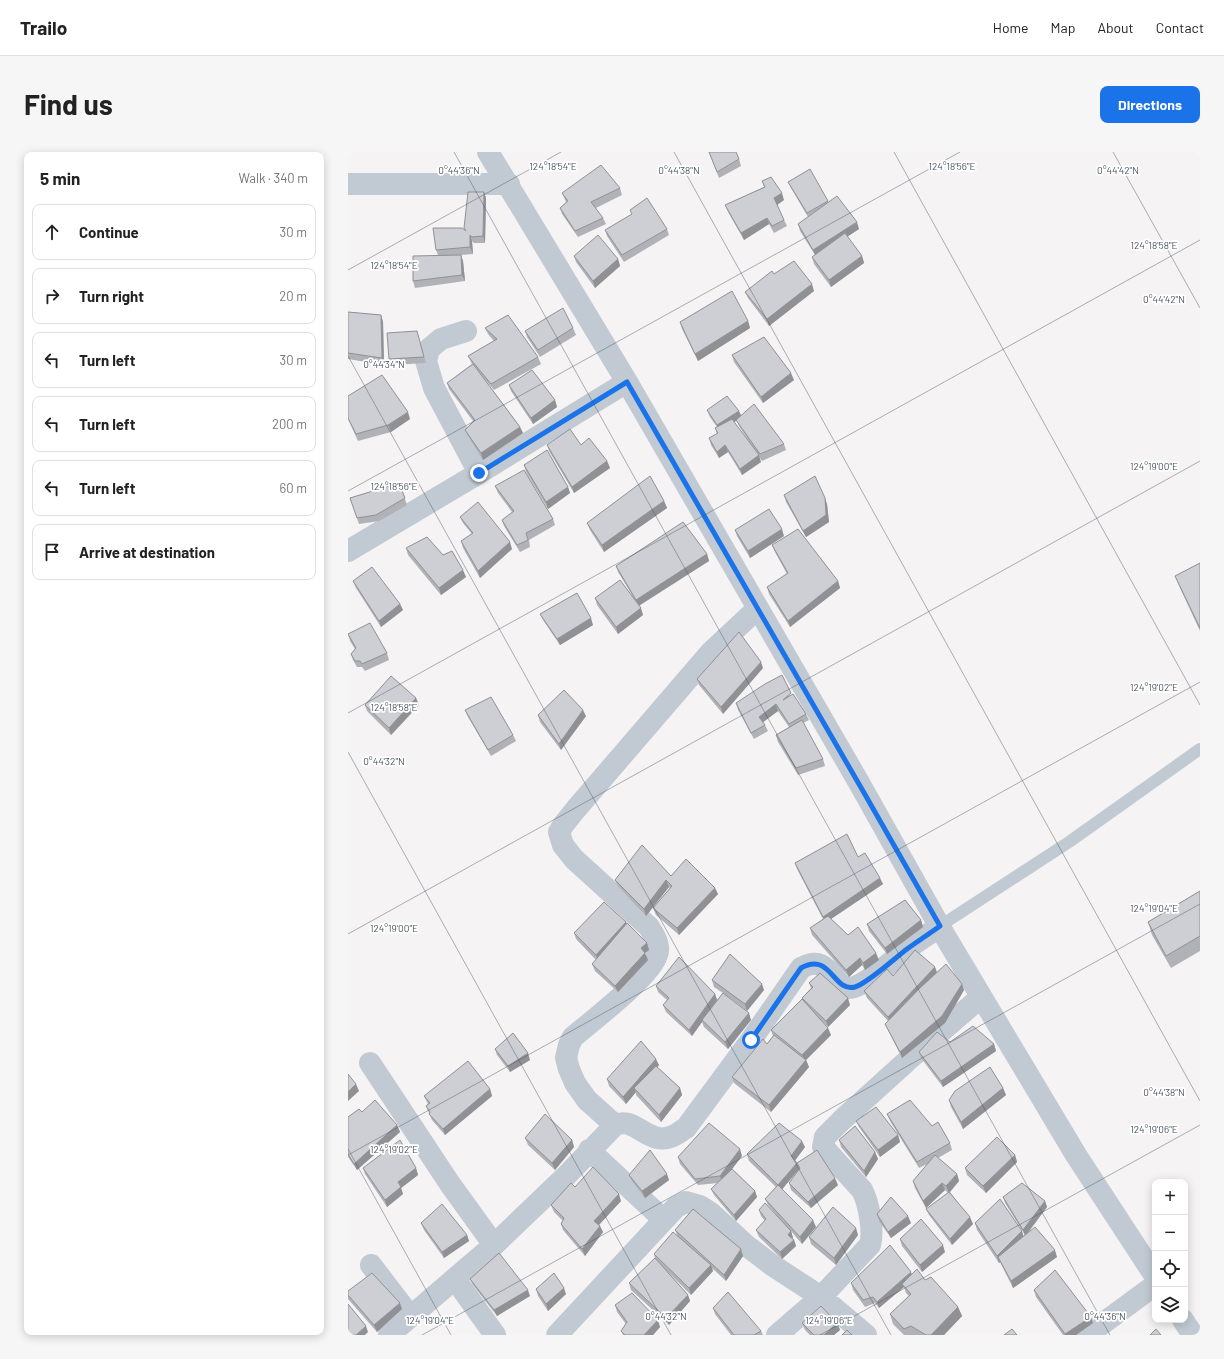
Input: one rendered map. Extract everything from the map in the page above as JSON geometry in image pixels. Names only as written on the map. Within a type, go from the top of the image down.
[{"type":"street","points":[[488,152],[509,184],[627,382],[981,997],[1076,1155],[1152,1271]]},
{"type":"street","points":[[348,184],[509,184]]},
{"type":"street","points":[[466,330],[441,339],[429,349],[426,361],[434,388],[479,473]]},
{"type":"street","points":[[348,551],[627,382]]},
{"type":"street","points":[[615,1125],[587,1100],[569,1070],[566,1058],[569,1045],[573,1037],[637,982],[652,965],[658,954],[656,940],[648,927],[574,859],[564,845],[559,832],[576,809],[711,652],[757,609]]},
{"type":"street","points":[[389,1335],[494,1245],[565,1177],[589,1150],[615,1125],[620,1122],[626,1122],[653,1137],[660,1138],[676,1135],[686,1128],[751,1040],[801,968],[808,964],[817,963],[829,971],[844,986],[849,988],[856,987],[868,980],[908,948],[940,926]]},
{"type":"street","points":[[778,1335],[821,1297],[870,1245],[872,1238],[866,1198],[862,1190],[823,1147],[826,1138],[843,1119],[907,1060],[981,997]]},
{"type":"street","points":[[370,1063],[450,1184],[494,1245]]},
{"type":"street","points":[[589,1150],[664,1220]]},
{"type":"street","points":[[557,1335],[676,1207],[686,1202],[700,1206],[711,1213],[772,1265],[821,1297],[866,1335]]},
{"type":"street","points":[[371,1264],[410,1316]]},
{"type":"street","points":[[455,1279],[495,1335]]},
{"type":"street","points":[[1087,1335],[1152,1287]]},
{"type":"street","points":[[1185,1323],[1193,1335]]},
{"type":"lane","points":[[940,926],[1069,842],[1200,749]]},
{"type":"building","points":[[709,152],[736,152],[739,159],[717,172]]},
{"type":"building","points":[[601,165],[620,188],[591,202],[603,218],[575,231],[560,208],[568,201],[562,193]]},
{"type":"building","points":[[810,169],[828,201],[807,213],[788,182]]},
{"type":"building","points":[[771,177],[782,193],[774,198],[784,220],[772,226],[767,218],[741,233],[725,205],[765,187],[762,181]]},
{"type":"building","points":[[468,192],[484,192],[483,236],[472,237],[470,235],[470,247],[436,250],[433,228],[462,228],[466,231],[464,228]]},
{"type":"building","points":[[837,196],[857,222],[813,250],[798,224]]},
{"type":"building","points":[[647,198],[667,229],[622,255],[605,230],[632,214],[630,210]]},
{"type":"building","points":[[845,233],[862,256],[829,280],[812,257]]},
{"type":"building","points":[[598,235],[618,259],[593,281],[574,256]]},
{"type":"building","points":[[461,255],[462,275],[413,281],[413,256]]},
{"type":"building","points":[[794,261],[812,284],[767,319],[745,292],[772,271],[774,274]]},
{"type":"building","points":[[732,291],[748,321],[695,354],[680,322]]},
{"type":"building","points":[[563,308],[573,328],[538,350],[525,331]]},
{"type":"building","points":[[348,312],[381,315],[382,358],[348,353]]},
{"type":"building","points":[[508,315],[538,357],[491,384],[468,356],[497,339],[485,328]]},
{"type":"building","points":[[417,331],[424,357],[389,359],[387,333]]},
{"type":"building","points":[[764,337],[791,373],[761,397],[732,355]]},
{"type":"building","points":[[473,364],[520,427],[481,453],[465,430],[475,420],[447,383]]},
{"type":"building","points":[[532,370],[555,400],[531,418],[509,385]]},
{"type":"building","points":[[382,375],[408,412],[388,425],[356,434],[348,418],[348,396]]},
{"type":"building","points":[[727,396],[739,411],[717,425],[707,410]]},
{"type":"building","points":[[754,404],[784,444],[760,454],[736,420]]},
{"type":"building","points":[[732,419],[759,455],[740,469],[725,445],[717,452],[709,438],[718,433],[715,428]]},
{"type":"building","points":[[570,429],[581,445],[589,438],[607,461],[572,487],[547,445]]},
{"type":"building","points":[[547,450],[568,487],[546,502],[524,465]]},
{"type":"building","points":[[524,470],[553,519],[526,533],[528,540],[517,545],[502,520],[514,511],[495,486]]},
{"type":"building","points":[[650,476],[664,501],[602,545],[587,523]]},
{"type":"building","points":[[815,476],[825,498],[826,515],[803,531],[784,495]]},
{"type":"building","points":[[399,483],[405,498],[376,515],[357,518],[350,498]]},
{"type":"building","points":[[478,502],[510,542],[478,571],[461,541],[473,533],[460,517]]},
{"type":"building","points":[[769,509],[782,529],[748,551],[735,530]]},
{"type":"building","points":[[683,522],[707,554],[636,600],[616,566]]},
{"type":"building","points":[[798,529],[838,581],[788,621],[767,587],[788,573],[772,545]]},
{"type":"building","points":[[427,537],[443,555],[452,551],[463,570],[439,588],[406,548]]},
{"type":"building","points":[[1200,563],[1200,628],[1175,576]]},
{"type":"building","points":[[372,567],[400,604],[379,621],[353,581]]},
{"type":"building","points":[[620,580],[641,608],[616,627],[595,598]]},
{"type":"building","points":[[577,593],[591,618],[557,639],[540,614]]},
{"type":"building","points":[[370,623],[387,653],[362,664],[360,661],[355,661],[351,654],[356,648],[348,634]]},
{"type":"building","points":[[739,632],[761,662],[721,707],[697,679]]},
{"type":"building","points":[[782,675],[791,693],[783,700],[793,694],[806,714],[789,724],[776,704],[759,717],[765,725],[751,733],[736,703]]},
{"type":"building","points":[[391,676],[416,698],[389,728],[365,705]]},
{"type":"building","points":[[564,690],[583,710],[559,744],[538,715]]},
{"type":"building","points":[[491,697],[513,735],[488,750],[465,710]]},
{"type":"building","points":[[802,720],[823,759],[796,768],[776,735]]},
{"type":"building","points":[[847,834],[858,857],[865,853],[880,878],[823,917],[795,863]]},
{"type":"building","points":[[642,845],[671,876],[686,859],[715,888],[677,928],[653,908],[672,886],[666,880],[644,909],[615,880]]},
{"type":"building","points":[[1200,891],[1200,936],[1166,956],[1148,922]]},
{"type":"building","points":[[905,900],[921,920],[885,948],[867,924]]},
{"type":"building","points":[[604,902],[626,922],[596,955],[574,933]]},
{"type":"building","points":[[828,916],[848,935],[858,927],[876,953],[863,963],[860,958],[846,970],[810,928]]},
{"type":"building","points":[[627,923],[647,943],[641,948],[645,953],[615,986],[592,964]]},
{"type":"building","points":[[915,950],[935,967],[888,1017],[864,991],[887,969],[893,976]]},
{"type":"building","points":[[730,954],[762,984],[745,1004],[712,980]]},
{"type":"building","points":[[679,957],[715,994],[689,1030],[663,1005],[669,998],[656,986]]},
{"type":"building","points":[[946,964],[962,984],[942,1016],[900,1052],[885,1024]]},
{"type":"building","points":[[820,973],[848,998],[826,1021],[802,998],[813,987],[809,983]]},
{"type":"building","points":[[723,993],[749,1013],[725,1042],[702,1020]]},
{"type":"building","points":[[802,999],[828,1028],[802,1055],[771,1030]]},
{"type":"building","points":[[973,1026],[994,1044],[941,1081],[919,1052],[937,1032],[950,1042]]},
{"type":"building","points":[[513,1033],[528,1053],[508,1066],[495,1049]]},
{"type":"building","points":[[774,1035],[806,1060],[769,1105],[732,1077],[763,1039],[767,1044]]},
{"type":"building","points":[[641,1041],[656,1059],[623,1097],[607,1079]]},
{"type":"building","points":[[468,1061],[490,1089],[443,1129],[429,1114],[430,1112],[426,1106],[430,1103],[424,1096]]},
{"type":"building","points":[[656,1066],[680,1088],[659,1115],[634,1088]]},
{"type":"building","points":[[990,1067],[1003,1088],[961,1122],[949,1100],[955,1091]]},
{"type":"building","points":[[348,1074],[356,1084],[348,1092]]},
{"type":"building","points":[[375,1100],[397,1125],[354,1164],[348,1154],[348,1117],[359,1109],[362,1112]]},
{"type":"building","points":[[910,1100],[932,1126],[938,1122],[950,1143],[917,1162],[887,1114]]},
{"type":"building","points":[[876,1107],[898,1135],[878,1150],[856,1121]]},
{"type":"building","points":[[545,1114],[572,1140],[552,1163],[525,1138]]},
{"type":"building","points":[[709,1123],[740,1149],[720,1176],[695,1179],[678,1157]]},
{"type":"building","points":[[779,1123],[802,1141],[791,1156],[797,1163],[778,1185],[747,1154]]},
{"type":"building","points":[[855,1126],[875,1152],[864,1171],[839,1140]]},
{"type":"building","points":[[997,1137],[1015,1155],[983,1186],[965,1168]]},
{"type":"building","points":[[400,1140],[416,1168],[398,1182],[401,1187],[385,1200],[363,1168]]},
{"type":"building","points":[[650,1150],[667,1174],[642,1191],[629,1175]]},
{"type":"building","points":[[817,1150],[835,1178],[808,1202],[789,1183],[800,1168],[797,1163]]},
{"type":"building","points":[[935,1155],[957,1174],[946,1186],[942,1183],[923,1201],[913,1181]]},
{"type":"building","points":[[593,1167],[619,1194],[594,1221],[600,1226],[582,1249],[561,1224],[564,1218],[551,1205],[571,1183],[575,1187]]},
{"type":"building","points":[[732,1169],[755,1191],[734,1215],[711,1189]]},
{"type":"building","points":[[1022,1183],[1045,1201],[1023,1230],[1003,1197]]},
{"type":"building","points":[[778,1185],[813,1220],[800,1237],[765,1199]]},
{"type":"building","points":[[949,1192],[970,1217],[950,1239],[926,1209]]},
{"type":"building","points":[[891,1197],[908,1216],[888,1232],[877,1214]]},
{"type":"building","points":[[1000,1199],[1022,1231],[997,1256],[975,1223]]},
{"type":"building","points":[[765,1203],[791,1231],[788,1235],[794,1240],[780,1252],[756,1230],[766,1219],[759,1210]]},
{"type":"building","points":[[442,1204],[467,1235],[442,1252],[421,1223]]},
{"type":"building","points":[[833,1207],[856,1228],[834,1258],[809,1237]]},
{"type":"building","points":[[693,1209],[741,1249],[724,1275],[675,1230]]},
{"type":"building","points":[[921,1219],[943,1245],[920,1265],[900,1239]]},
{"type":"building","points":[[1035,1227],[1055,1250],[1011,1281],[998,1257]]},
{"type":"building","points":[[673,1232],[711,1265],[689,1288],[654,1254]]},
{"type":"building","points":[[890,1245],[911,1272],[877,1302],[873,1297],[863,1300],[851,1283]]},
{"type":"building","points":[[499,1253],[528,1290],[494,1310],[470,1279]]},
{"type":"building","points":[[655,1258],[688,1295],[666,1318],[629,1283]]},
{"type":"building","points":[[917,1269],[925,1280],[931,1277],[958,1307],[931,1335],[926,1335],[911,1326],[904,1329],[890,1314],[911,1294],[902,1284]]},
{"type":"building","points":[[1055,1270],[1091,1317],[1065,1334],[1034,1290]]},
{"type":"building","points":[[372,1273],[400,1303],[374,1325],[348,1295],[348,1291]]},
{"type":"building","points":[[554,1273],[564,1288],[546,1304],[536,1289]]},
{"type":"building","points":[[728,1292],[761,1331],[754,1335],[734,1335],[713,1308]]},
{"type":"building","points":[[632,1293],[658,1320],[644,1335],[625,1335],[621,1331],[627,1322],[615,1305]]},
{"type":"building","points":[[348,1304],[366,1326],[356,1335],[348,1335]]},
{"type":"building","points":[[821,1306],[837,1323],[824,1335],[814,1335],[802,1323]]},
{"type":"building","points":[[1012,1329],[1017,1335],[1004,1335]]},
{"type":"building","points":[[1156,1329],[1161,1335],[1150,1335]]},
{"type":"building","points":[[847,1330],[852,1335],[842,1335]]},
{"type":"route","points":[[479,473],[627,382],[757,609],[858,781],[940,926],[908,948],[868,980],[856,987],[849,988],[844,986],[829,971],[817,963],[808,964],[801,968],[751,1040]]}]
